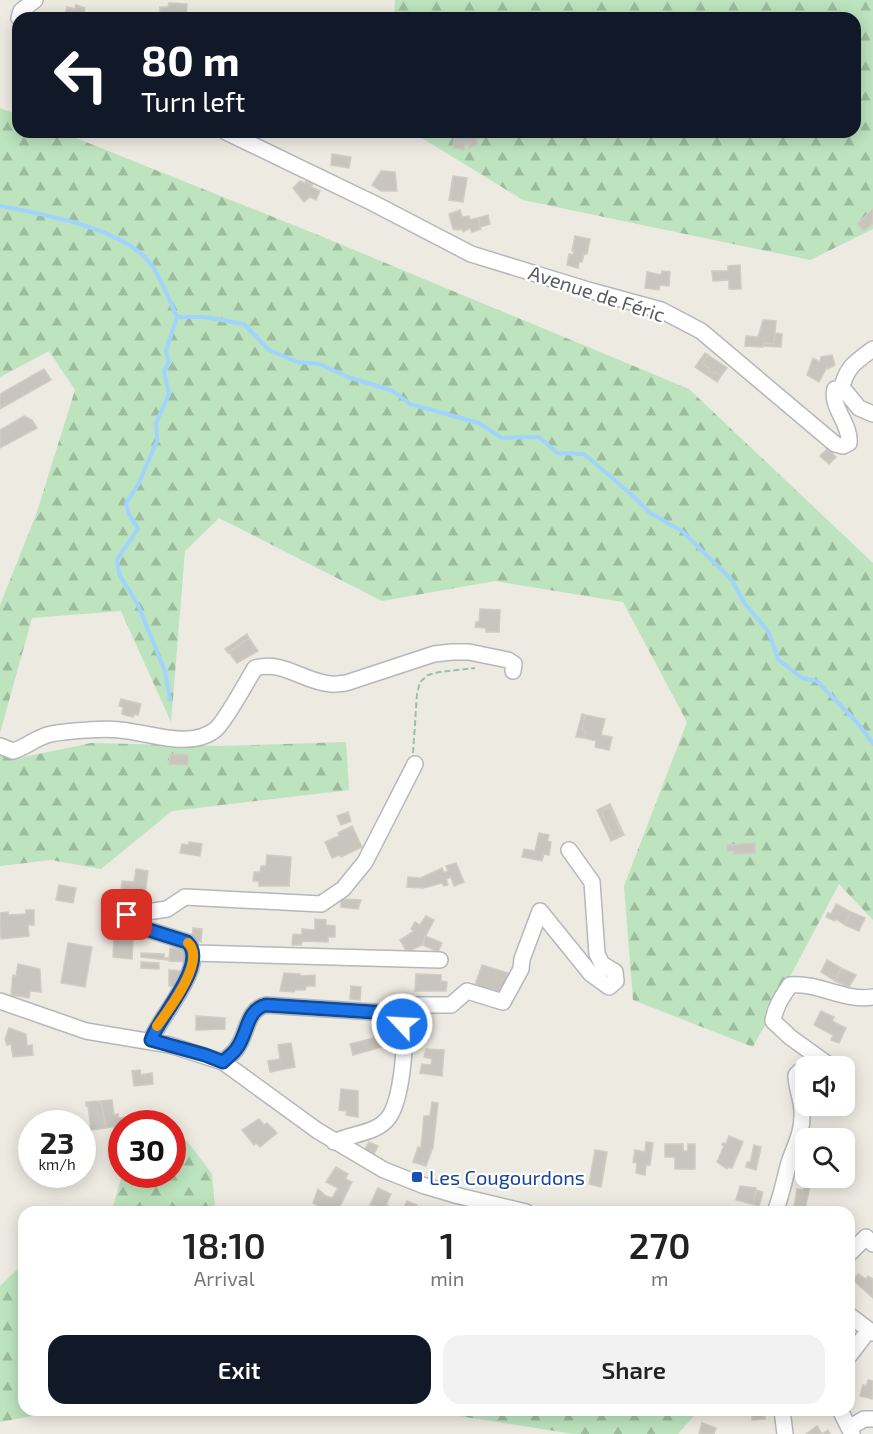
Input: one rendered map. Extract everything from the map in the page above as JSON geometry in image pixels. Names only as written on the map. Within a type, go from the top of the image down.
[{"type":"street","points":[[21,12],[35,0]]},
{"type":"street","name":"Avenue de Féric","points":[[238,138],[373,203],[471,254],[661,310],[701,331],[835,444],[843,446],[849,442],[850,435],[833,396],[836,389],[841,391]]},
{"type":"street","points":[[873,349],[850,366],[841,391],[845,391],[859,408],[873,414]]},
{"type":"street","points":[[0,746],[14,752],[30,741],[50,734],[118,729],[195,739],[216,729],[255,668],[265,665],[291,669],[332,685],[346,683],[434,654],[452,652],[469,652],[508,660],[514,664],[513,671]]},
{"type":"street","points":[[151,1040],[186,980],[194,953],[187,942],[130,924],[125,922],[124,918],[127,915],[167,909],[185,897],[321,904],[344,890],[365,862],[415,764]]},
{"type":"street","points":[[396,1016],[413,1005],[451,1005],[467,991],[503,1002],[521,969],[522,959],[540,911],[591,974],[609,987],[616,981],[615,972],[603,964],[597,954],[592,882],[569,850]]},
{"type":"street","points":[[194,953],[440,960]]},
{"type":"street","points":[[817,1056],[773,1021],[775,1010],[790,985],[801,984],[861,999],[873,997]]},
{"type":"street","points":[[0,1001],[86,1031],[151,1040],[223,1062],[249,1079],[282,1106],[366,1161],[400,1177],[459,1196],[501,1206]]},
{"type":"street","points":[[223,1062],[237,1049],[253,1012],[266,1005],[389,1013],[396,1016],[402,1024],[402,1059],[400,1084],[389,1116],[380,1126],[334,1142]]},
{"type":"street","points":[[777,1206],[788,1166],[802,1130],[802,1116]]},
{"type":"street","points":[[855,1248],[866,1237],[873,1244]]},
{"type":"street","points":[[855,1319],[871,1331],[855,1349]]},
{"type":"street","points":[[783,1416],[785,1434]]},
{"type":"street","points":[[843,1416],[851,1431],[864,1419],[873,1419]]},
{"type":"path","points":[[415,764],[412,747],[420,682],[428,675],[458,668],[477,667]]},
{"type":"green space","points":[[395,0],[873,0],[873,229],[810,260],[523,200],[422,138],[861,138],[861,12],[394,12]]},
{"type":"green space","points":[[0,108],[12,113],[12,138],[76,138],[323,237],[689,389],[873,563],[873,920],[839,884],[753,1047],[633,1000],[624,886],[687,722],[623,602],[495,581],[382,601],[219,518],[185,551],[171,722],[121,611],[32,618],[0,733],[0,605],[36,515],[75,390],[49,351],[0,377]]},
{"type":"green space","points":[[346,742],[349,790],[172,811],[101,869],[51,860],[0,866],[0,751],[15,759],[91,743],[221,746]]},
{"type":"green space","points":[[186,1141],[212,1174],[215,1206],[113,1206],[118,1188],[186,1188]]},
{"type":"green space","points":[[18,1269],[18,1416],[33,1416],[0,1422],[0,1286]]},
{"type":"green space","points":[[459,1416],[694,1416],[678,1434],[574,1434]]},
{"type":"building","points":[[169,3],[187,4],[186,12],[160,12],[160,7],[168,7]]},
{"type":"building","points":[[76,5],[85,8],[84,12],[66,12],[67,7],[75,9]]},
{"type":"building","points":[[454,138],[478,138],[476,139],[478,144],[469,148],[470,145],[465,144],[464,150],[453,148]]},
{"type":"building","points":[[332,154],[351,157],[349,168],[331,165]]},
{"type":"building","points":[[381,171],[395,172],[397,191],[381,191],[372,185]]},
{"type":"building","points":[[453,176],[467,178],[463,202],[449,200]]},
{"type":"building","points":[[300,181],[313,184],[311,187],[320,191],[316,200],[310,197],[304,202],[293,188]]},
{"type":"building","points":[[873,209],[873,223],[864,231],[857,224]]},
{"type":"building","points":[[460,210],[462,217],[469,216],[470,220],[478,218],[481,229],[472,232],[470,228],[463,232],[462,229],[453,229],[449,214]]},
{"type":"building","points":[[488,215],[490,224],[480,227],[478,218]]},
{"type":"building","points":[[575,236],[590,239],[587,254],[584,254],[578,268],[567,265],[569,254],[573,255]]},
{"type":"building","points":[[740,265],[741,289],[729,289],[729,280],[713,281],[712,271],[728,271],[728,266]]},
{"type":"building","points":[[662,271],[670,272],[669,286],[660,285],[659,290],[645,288],[647,272],[661,275]]},
{"type":"building","points":[[763,320],[776,321],[774,344],[764,343],[763,347],[745,346],[746,336],[758,337]]},
{"type":"building","points":[[775,333],[782,334],[781,347],[763,346],[764,343],[774,344]]},
{"type":"building","points":[[705,353],[708,355],[702,363],[709,368],[708,370],[721,376],[717,382],[695,367]]},
{"type":"building","points":[[708,355],[727,368],[721,376],[708,370],[709,368],[702,363]]},
{"type":"building","points":[[832,355],[835,365],[828,369],[827,367],[819,382],[807,375],[813,358],[820,362],[821,357]]},
{"type":"building","points":[[44,369],[51,380],[0,409],[0,394]]},
{"type":"building","points":[[24,416],[32,420],[37,428],[0,448],[0,430]]},
{"type":"building","points":[[827,449],[836,457],[829,464],[820,456]]},
{"type":"building","points":[[480,609],[500,610],[499,632],[486,632],[486,628],[475,627],[476,622],[479,622]]},
{"type":"building","points":[[247,634],[249,638],[228,653],[225,649]]},
{"type":"building","points":[[249,638],[258,651],[237,663],[229,652]]},
{"type":"building","points":[[121,699],[141,704],[138,715],[134,714],[133,717],[122,714],[123,707],[119,706]]},
{"type":"building","points":[[582,714],[585,715],[582,730],[586,731],[584,738],[576,737]]},
{"type":"building","points":[[585,715],[605,719],[601,735],[612,737],[609,750],[595,747],[596,741],[584,738],[586,731],[582,730]]},
{"type":"building","points":[[170,754],[188,755],[188,765],[169,764]]},
{"type":"building","points":[[610,804],[624,835],[611,841],[597,810]],"holes":[[[609,807],[622,834],[614,838],[601,811]]]},
{"type":"building","points":[[609,807],[622,834],[614,838],[601,811]]},
{"type":"building","points":[[348,812],[351,821],[341,825],[337,816]]},
{"type":"building","points":[[352,826],[362,847],[341,857],[340,855],[332,858],[325,842],[339,836],[338,833]]},
{"type":"building","points":[[539,833],[549,835],[547,841],[551,842],[549,855],[544,854],[542,861],[522,857],[524,849],[535,851]]},
{"type":"building","points":[[189,842],[202,844],[200,856],[180,853],[182,844],[188,845]]},
{"type":"building","points":[[755,843],[755,853],[734,854],[734,851],[727,851],[727,845]]},
{"type":"building","points":[[267,855],[291,857],[289,886],[259,886],[259,881],[253,881],[254,872],[260,872],[261,866],[266,866]]},
{"type":"building","points":[[456,863],[464,882],[454,886],[451,877],[446,879],[448,885],[444,886],[442,883],[423,888],[407,887],[408,877],[421,878],[442,868],[444,873],[448,871],[446,866]]},
{"type":"building","points":[[136,869],[148,871],[145,894],[121,889],[122,881],[134,882]]},
{"type":"building","points":[[59,885],[76,888],[73,903],[56,900]]},
{"type":"building","points":[[341,899],[361,900],[358,909],[341,907]]},
{"type":"building","points":[[836,904],[851,912],[845,925],[836,919],[835,921],[826,917],[828,913],[831,914]]},
{"type":"building","points":[[26,910],[34,910],[34,925],[28,925],[29,936],[1,939],[0,913],[26,914]]},
{"type":"building","points":[[851,912],[865,918],[859,931],[845,925]]},
{"type":"building","points":[[426,916],[434,920],[424,939],[424,944],[407,952],[400,940],[414,931],[411,929],[415,922],[420,925]]},
{"type":"building","points":[[315,919],[326,920],[326,925],[335,926],[335,937],[328,937],[328,942],[302,941],[301,945],[292,945],[293,934],[302,935],[302,929],[315,930]]},
{"type":"building","points":[[193,928],[202,929],[201,942],[192,939]]},
{"type":"building","points":[[425,936],[442,943],[438,952],[423,945]]},
{"type":"building","points":[[114,940],[133,941],[132,959],[113,957]]},
{"type":"building","points":[[68,943],[92,947],[85,987],[61,983]]},
{"type":"building","points":[[170,948],[187,949],[186,962],[169,961]]},
{"type":"building","points":[[141,953],[164,954],[164,958],[168,960],[141,957]]},
{"type":"building","points":[[827,960],[841,968],[835,981],[821,972]]},
{"type":"building","points":[[141,962],[159,963],[159,969],[141,968]]},
{"type":"building","points":[[18,964],[40,969],[41,992],[30,991],[29,998],[11,995],[13,975],[16,976]]},
{"type":"building","points":[[482,965],[508,973],[501,993],[475,985]]},
{"type":"building","points":[[841,968],[856,975],[849,987],[835,981]]},
{"type":"building","points":[[169,970],[184,971],[177,987],[169,986]]},
{"type":"building","points":[[284,973],[300,974],[300,976],[315,975],[315,986],[306,986],[305,990],[294,992],[280,991]]},
{"type":"building","points":[[416,974],[441,975],[441,981],[447,982],[446,991],[415,991]]},
{"type":"building","points":[[351,986],[361,987],[360,1000],[350,999]]},
{"type":"building","points":[[821,1011],[834,1017],[832,1021],[846,1028],[839,1043],[831,1040],[833,1035],[814,1025]]},
{"type":"building","points":[[196,1016],[225,1018],[225,1029],[196,1030]]},
{"type":"building","points":[[379,1026],[385,1046],[353,1055],[350,1044],[374,1038],[371,1028]]},
{"type":"building","points":[[9,1028],[26,1034],[27,1046],[32,1045],[33,1055],[13,1057],[11,1044],[7,1045],[5,1039]]},
{"type":"building","points":[[291,1043],[295,1067],[270,1072],[268,1061],[280,1059],[278,1045]]},
{"type":"building","points":[[426,1049],[444,1050],[442,1076],[420,1073],[422,1064],[431,1065],[432,1059],[424,1057]]},
{"type":"building","points":[[140,1070],[141,1075],[152,1073],[153,1084],[134,1086],[132,1071]]},
{"type":"building","points":[[341,1089],[358,1091],[358,1117],[346,1115],[347,1111],[339,1110]]},
{"type":"building","points":[[112,1100],[113,1110],[108,1110],[108,1128],[106,1128],[101,1101]]},
{"type":"building","points":[[101,1101],[106,1128],[96,1129],[96,1110],[88,1110],[86,1102]]},
{"type":"building","points":[[432,1102],[438,1103],[433,1147],[426,1166],[413,1162],[418,1147],[421,1148],[424,1116],[430,1116]]},
{"type":"building","points":[[259,1119],[277,1133],[260,1147],[256,1143],[254,1145],[242,1130]]},
{"type":"building","points":[[729,1136],[743,1142],[732,1168],[727,1169],[717,1162],[724,1146],[722,1145],[726,1144]]},
{"type":"building","points":[[369,1142],[378,1146],[373,1156],[364,1151]]},
{"type":"building","points":[[646,1142],[653,1143],[650,1165],[646,1165],[645,1175],[636,1173],[637,1163],[633,1162],[635,1150],[645,1152]]},
{"type":"building","points":[[665,1144],[683,1144],[683,1151],[688,1151],[688,1144],[695,1144],[695,1169],[675,1169],[675,1157],[665,1157]]},
{"type":"building","points":[[754,1145],[761,1147],[756,1170],[746,1167],[747,1162],[750,1163]]},
{"type":"building","points":[[595,1150],[607,1152],[601,1187],[589,1184]]},
{"type":"building","points":[[336,1167],[348,1174],[345,1179],[352,1182],[340,1206],[318,1206],[313,1203],[318,1189],[332,1198],[338,1188],[326,1182]]},
{"type":"building","points":[[740,1186],[756,1188],[753,1204],[736,1200]]},
{"type":"building","points":[[378,1188],[391,1194],[386,1205],[388,1206],[370,1205]]},
{"type":"building","points":[[810,1188],[806,1206],[794,1206],[797,1189]]},
{"type":"building","points":[[756,1190],[763,1192],[759,1206],[753,1204]]},
{"type":"building","points":[[407,1201],[417,1206],[405,1206]]},
{"type":"building","points":[[858,1274],[866,1279],[868,1276],[873,1279],[873,1298],[855,1282]]},
{"type":"building","points":[[868,1380],[873,1381],[872,1399],[860,1396],[863,1385],[866,1386]]},
{"type":"building","points":[[752,1416],[765,1416],[765,1419],[752,1420]]},
{"type":"building","points":[[702,1423],[716,1428],[714,1434],[699,1434]]},
{"type":"building","points":[[817,1426],[822,1434],[806,1434]]},
{"type":"waterway","points":[[0,206],[81,224],[121,240],[138,251],[154,268],[177,317],[205,317],[244,324],[269,350],[297,362],[319,364],[351,378],[393,391],[410,404],[479,423],[502,438],[539,437],[557,453],[584,454],[649,512],[683,532],[731,579],[745,604],[768,631],[778,659],[802,678],[817,681],[854,719],[873,744]]},
{"type":"waterway","points":[[170,700],[165,671],[138,605],[119,574],[117,559],[138,529],[129,514],[126,503],[138,485],[157,441],[156,423],[169,394],[164,371],[169,362],[166,350],[177,317]]},
{"type":"slow traffic","points":[[157,1026],[176,999],[192,964],[194,953],[188,943]]},
{"type":"place","name":"Les Cougourdons","points":[[417,1177]]},
{"type":"route","points":[[127,915],[124,918],[125,922],[187,942],[194,953],[186,980],[151,1040],[223,1062],[237,1049],[253,1012],[266,1005],[389,1013],[396,1016],[402,1024]]}]
